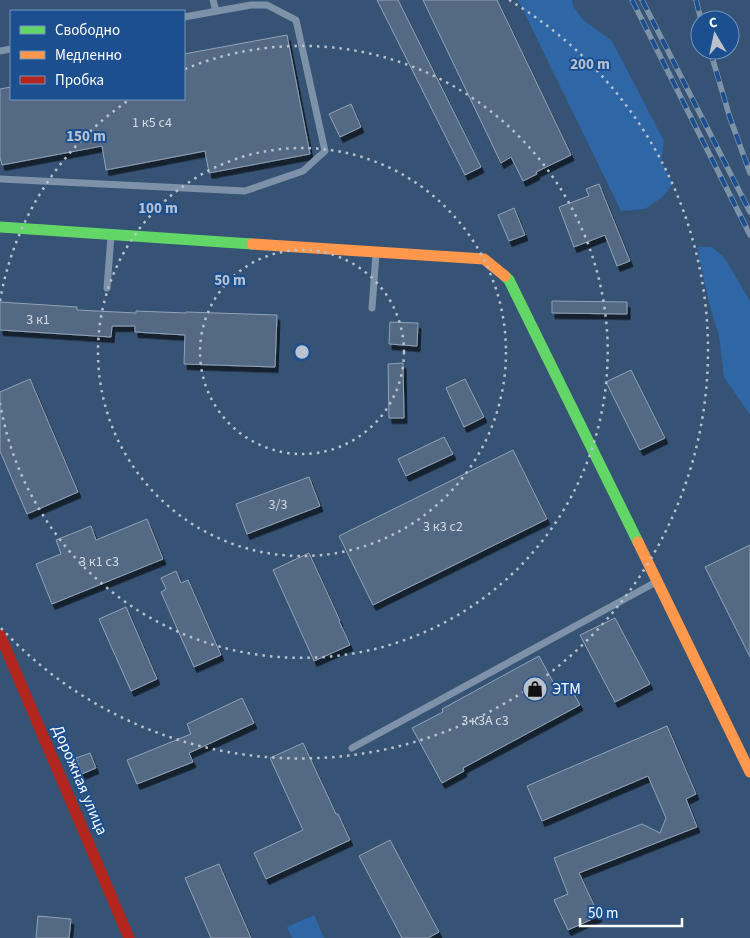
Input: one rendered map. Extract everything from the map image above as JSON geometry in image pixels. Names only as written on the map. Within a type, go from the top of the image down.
[{"type":"street","points":[[0,227],[484,259],[509,280],[750,772]]},
{"type":"street","name":"Дорожная улица","points":[[0,635],[129,938]]},
{"type":"lane","points":[[214,0],[216,11]]},
{"type":"lane","points":[[0,179],[245,192],[303,171],[325,151],[296,20],[267,4],[185,17]]},
{"type":"lane","points":[[107,288],[111,234]]},
{"type":"lane","points":[[372,308],[376,252]]},
{"type":"lane","points":[[352,748],[657,582]]},
{"type":"shaded area","points":[[518,0],[572,0],[573,6],[583,20],[612,41],[664,141],[661,161],[673,184],[661,198],[645,209],[621,211]]},
{"type":"shaded area","points":[[697,247],[712,247],[724,257],[750,301],[750,415],[724,377],[719,336],[709,303]]},
{"type":"shaded area","points":[[314,915],[324,938],[292,938],[287,927]]},
{"type":"building","points":[[377,0],[398,0],[481,167],[465,175]]},
{"type":"building","points":[[423,0],[497,0],[571,155],[536,172],[537,174],[523,181],[511,157],[501,163]]},
{"type":"building","points":[[287,35],[310,154],[209,173],[205,151],[106,170],[102,146],[2,165],[0,157],[0,89],[10,87],[10,100],[185,100],[185,54]]},
{"type":"building","points":[[351,104],[361,127],[340,137],[329,114]]},
{"type":"building","points":[[599,184],[630,261],[617,266],[605,235],[574,247],[559,207],[589,196],[586,189]]},
{"type":"building","points":[[514,208],[525,235],[509,241],[498,215]]},
{"type":"building","points":[[552,301],[627,302],[627,314],[552,313]]},
{"type":"building","points":[[0,302],[77,307],[77,310],[136,313],[136,311],[277,315],[275,367],[184,364],[185,335],[135,332],[135,326],[112,326],[111,337],[0,330]]},
{"type":"building","points":[[390,322],[418,323],[417,346],[389,344]]},
{"type":"building","points":[[403,363],[404,418],[389,418],[388,364]]},
{"type":"building","points":[[631,370],[665,438],[640,450],[606,382]]},
{"type":"building","points":[[30,379],[78,492],[27,514],[0,451],[0,392]]},
{"type":"building","points":[[465,379],[484,417],[464,427],[446,388]]},
{"type":"building","points":[[444,437],[453,454],[406,476],[398,459]]},
{"type":"building","points":[[513,450],[547,519],[373,605],[339,536]]},
{"type":"building","points":[[309,477],[320,506],[247,534],[236,504]]},
{"type":"building","points":[[147,519],[163,559],[52,604],[36,564],[61,554],[56,540],[91,526],[96,540]]},
{"type":"building","points":[[750,545],[750,657],[705,567]]},
{"type":"building","points":[[309,553],[350,645],[314,661],[273,570]]},
{"type":"building","points":[[176,571],[181,583],[188,580],[221,655],[194,667],[161,592],[166,589],[161,578]]},
{"type":"building","points":[[126,607],[157,679],[131,691],[99,619]]},
{"type":"building","points":[[615,618],[650,684],[615,702],[580,635]]},
{"type":"building","points":[[539,656],[558,691],[569,685],[580,705],[463,768],[464,771],[442,783],[412,728],[443,712],[442,709]]},
{"type":"building","points":[[242,698],[254,723],[189,753],[193,762],[137,784],[127,760],[191,734],[187,724]]},
{"type":"building","points":[[667,726],[696,794],[686,799],[697,827],[579,873],[599,916],[568,930],[554,900],[568,894],[554,858],[642,824],[660,833],[666,818],[648,776],[542,821],[527,786]]},
{"type":"building","points":[[303,743],[350,840],[266,879],[254,853],[303,830],[270,758]]},
{"type":"building","points":[[90,753],[96,768],[82,774],[76,758]]},
{"type":"building","points":[[390,840],[439,932],[428,938],[402,938],[359,856]]},
{"type":"building","points":[[219,864],[251,938],[211,938],[185,878]]},
{"type":"building","points":[[38,916],[71,919],[69,938],[36,938]]},
{"type":"railway","points":[[632,0],[750,235]]},
{"type":"railway","points":[[642,0],[750,212]]},
{"type":"railway","points":[[696,0],[698,10]]},
{"type":"railway","points":[[713,60],[730,118],[750,173]]},
{"type":"traffic: fast","points":[[0,227],[252,244]]},
{"type":"traffic: fast","points":[[505,276],[509,280],[638,542]]},
{"type":"traffic: slow","points":[[252,244],[484,259],[505,276]]},
{"type":"traffic: slow","points":[[638,542],[750,772]]},
{"type":"traffic: jam","points":[[0,635],[129,938]]},
{"type":"place","name":"ЭТМ","points":[[535,689]]}]
